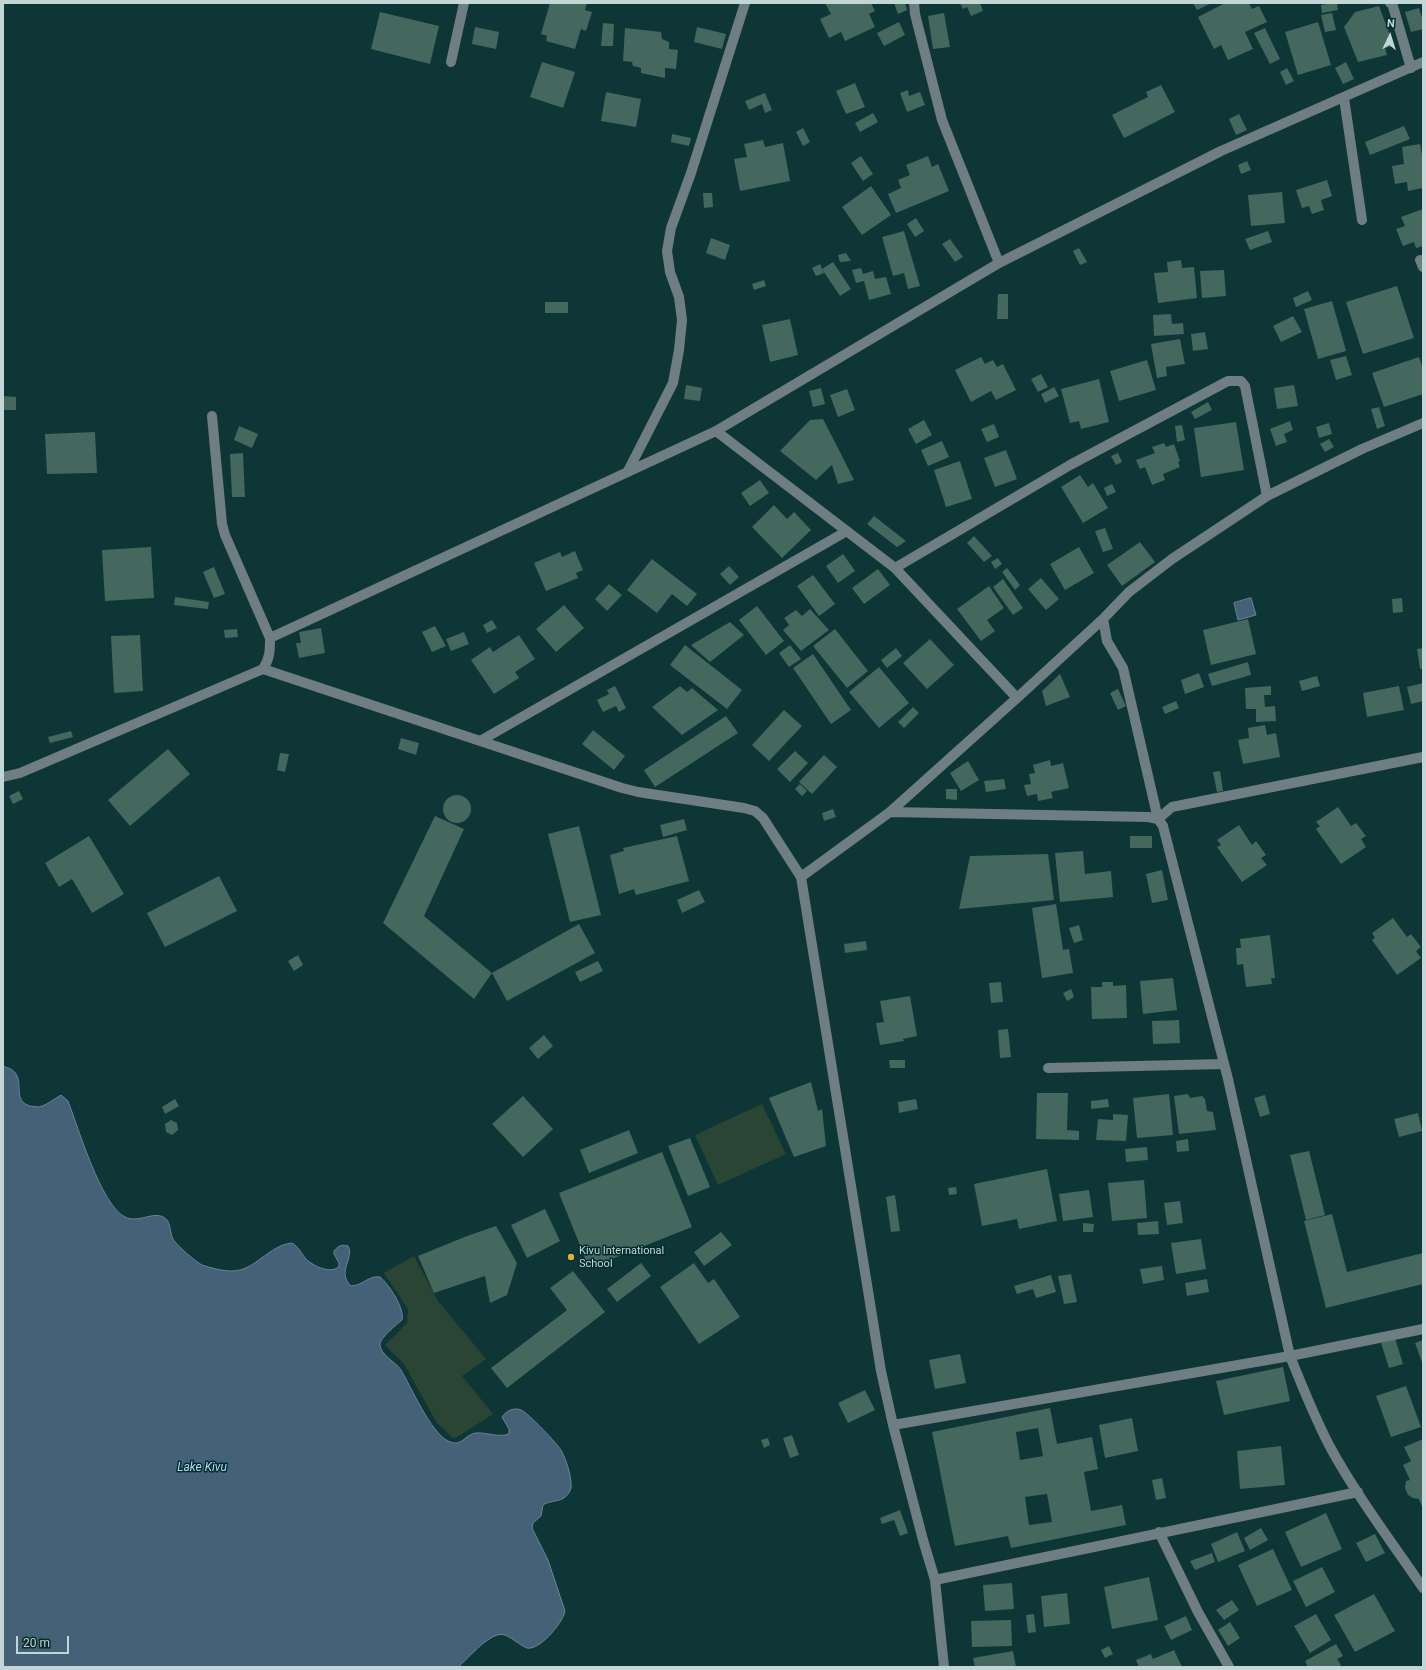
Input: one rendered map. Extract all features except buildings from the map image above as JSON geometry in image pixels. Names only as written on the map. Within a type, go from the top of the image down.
[{"type":"street","points":[[451,62],[464,3]]},
{"type":"street","points":[[628,472],[673,383],[679,350],[682,320],[679,297],[670,272],[667,251],[671,228],[692,173],[745,3]]},
{"type":"street","points":[[914,3],[915,14],[942,120],[999,264]]},
{"type":"street","points":[[1390,3],[1392,3],[1411,68]]},
{"type":"street","points":[[270,638],[716,431],[999,264],[1221,151],[1423,62]]},
{"type":"street","points":[[1344,98],[1362,220]]},
{"type":"street","points":[[894,568],[1070,465],[1228,382],[1241,382],[1245,386],[1267,496]]},
{"type":"street","points":[[3,778],[20,773],[263,669],[268,660],[270,638],[225,535],[222,524],[212,416]]},
{"type":"street","points":[[801,877],[890,812],[1103,619],[1129,592],[1172,559],[1267,496],[1362,449],[1423,423]]},
{"type":"street","points":[[716,431],[894,568],[1017,698]]},
{"type":"street","points":[[480,741],[847,531]]},
{"type":"street","points":[[1103,619],[1107,641],[1123,668],[1158,819],[1163,826],[1166,836],[1224,1064],[1290,1356],[1306,1397],[1330,1446],[1358,1492],[1423,1588]]},
{"type":"street","points":[[263,669],[630,790],[744,808],[755,811],[763,818],[801,877],[881,1371],[893,1425],[935,1580],[944,1667]]},
{"type":"street","points":[[1158,819],[1172,807],[1423,757]]},
{"type":"street","points":[[890,812],[1148,817],[1158,819]]},
{"type":"street","points":[[1048,1068],[1224,1064]]},
{"type":"street","points":[[893,1425],[1290,1356],[1423,1329]]},
{"type":"street","points":[[935,1580],[1358,1492]]},
{"type":"street","points":[[1160,1532],[1198,1612],[1229,1667]]},
{"type":"green space","points":[[762,1104],[786,1154],[718,1185],[695,1135]]},
{"type":"green space","points":[[414,1256],[438,1301],[486,1359],[462,1376],[493,1414],[454,1439],[437,1423],[404,1364],[385,1345],[407,1323],[408,1309],[384,1273]]},
{"type":"water","points":[[1251,598],[1256,615],[1238,620],[1234,603]]},
{"type":"water","name":"Lake Kivu","points":[[3,1066],[15,1072],[18,1078],[20,1096],[25,1104],[39,1107],[61,1095],[68,1101],[91,1164],[107,1197],[116,1210],[125,1217],[131,1219],[157,1215],[162,1216],[169,1223],[172,1237],[175,1242],[186,1253],[202,1265],[232,1271],[240,1270],[255,1263],[276,1248],[292,1243],[309,1262],[318,1267],[332,1270],[339,1266],[334,1251],[340,1246],[348,1246],[350,1251],[345,1275],[351,1286],[355,1286],[372,1278],[380,1277],[388,1285],[396,1297],[401,1310],[402,1320],[383,1338],[380,1344],[381,1348],[385,1355],[401,1370],[428,1420],[448,1441],[457,1443],[476,1433],[497,1435],[509,1434],[509,1429],[502,1417],[508,1411],[513,1409],[521,1410],[530,1416],[543,1429],[560,1448],[566,1460],[571,1480],[571,1488],[566,1497],[543,1505],[541,1516],[533,1523],[532,1528],[548,1560],[565,1611],[560,1622],[544,1641],[532,1648],[527,1648],[505,1635],[499,1635],[493,1637],[480,1646],[458,1667],[3,1667]]},
{"type":"place","name":"Kivu International School","points":[[571,1257]]}]
